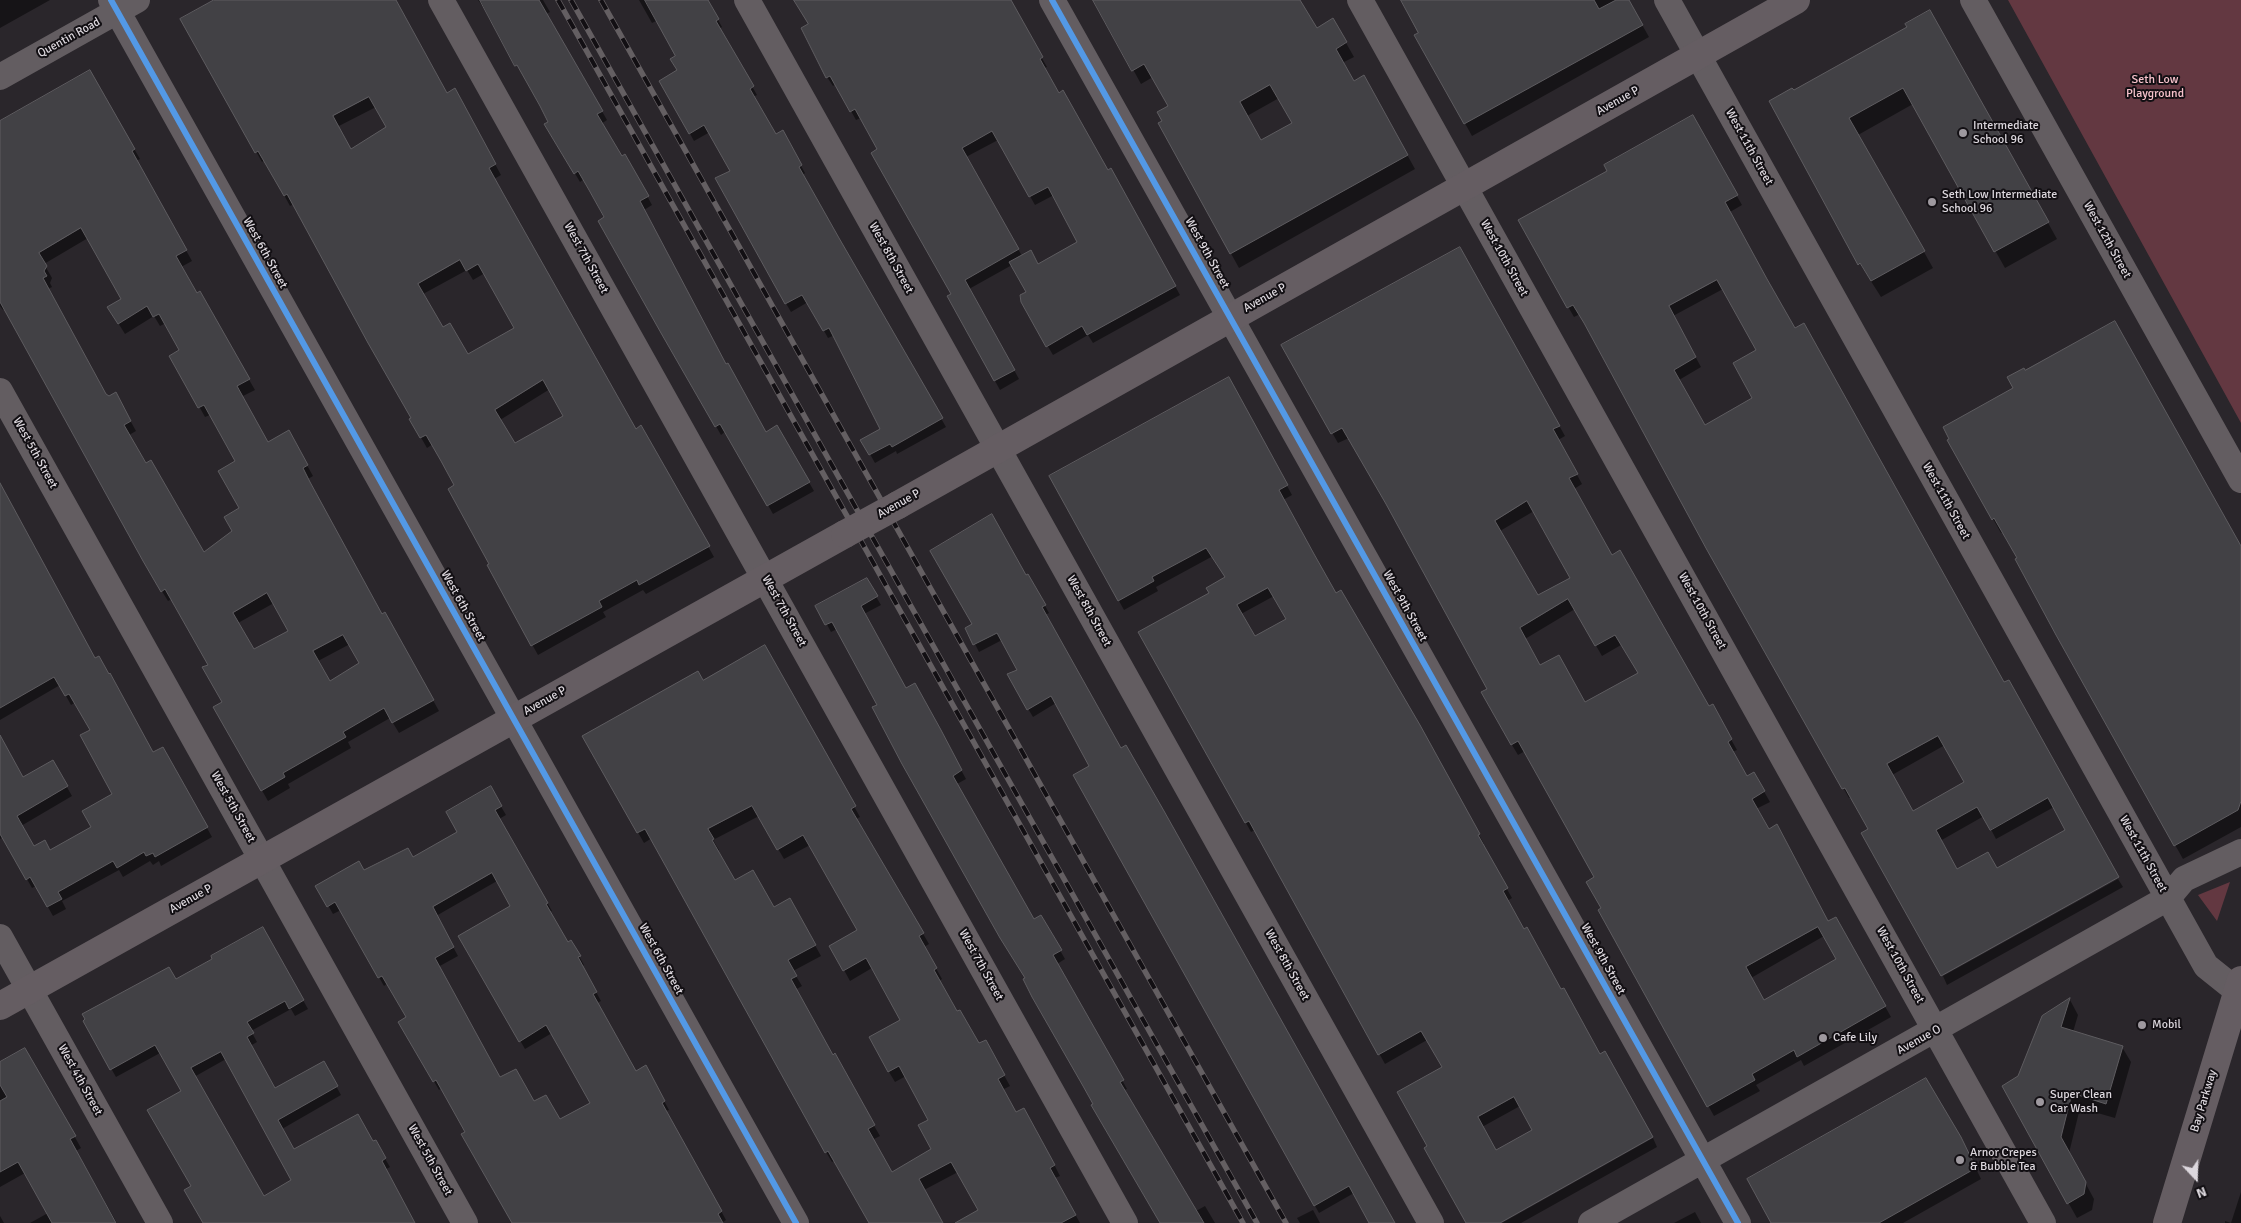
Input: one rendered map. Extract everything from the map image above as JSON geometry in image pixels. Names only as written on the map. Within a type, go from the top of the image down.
[{"type":"main road","name":"Avenue P","points":[[0,1006],[1796,0]]},
{"type":"main road","name":"Bay Parkway","points":[[2167,1223],[2240,988]]},
{"type":"street","name":"West 7th Street","points":[[441,0],[766,578],[1125,1223]]},
{"type":"street","name":"West 8th Street","points":[[747,0],[1431,1223]]},
{"type":"street","name":"West 9th Street","points":[[1052,0],[1738,1223]]},
{"type":"street","name":"West 10th Street","points":[[1360,0],[1937,1030],[2043,1223]]},
{"type":"street","name":"West 11th Street","points":[[1667,0],[2206,966],[2240,988]]},
{"type":"street","name":"West 12th Street","points":[[1973,0],[2241,480]]},
{"type":"street","name":"Quentin Road","points":[[0,77],[122,4]]},
{"type":"street","name":"West 6th Street","points":[[122,4],[513,719],[796,1223]]},
{"type":"street","name":"West 5th Street","points":[[0,390],[466,1223]]},
{"type":"street","name":"Avenue O","points":[[1591,1223],[1937,1030],[2168,898],[2184,879],[2241,852]]},
{"type":"street","name":"West 4th Street","points":[[0,937],[160,1223]]},
{"type":"green space","name":"Seth Low Playground","points":[[2008,0],[2241,0],[2241,423]]},
{"type":"green space","points":[[2230,882],[2217,921],[2198,895]]},
{"type":"building","points":[[214,0],[396,0],[447,93],[455,88],[496,164],[489,168],[504,195],[636,429],[641,425],[710,546],[639,585],[637,580],[599,601],[602,607],[531,646],[448,489],[454,485],[441,461],[426,435],[420,438],[409,419],[411,418],[287,194],[284,196],[258,151],[255,153],[180,19]],"holes":[[[369,97],[386,127],[351,149],[333,116]],[[460,260],[466,271],[478,264],[514,328],[468,354],[450,323],[443,327],[418,284]],[[543,380],[563,416],[515,443],[495,410]]]},
{"type":"building","points":[[480,0],[539,0],[603,111],[597,114],[622,156],[625,154],[649,196],[640,201],[726,364],[728,363],[766,432],[777,425],[810,482],[767,506],[720,424],[715,427],[661,333],[598,221],[604,217],[578,171],[574,174],[544,124],[548,122],[540,106],[517,65],[515,66]]},
{"type":"building","points":[[645,0],[708,0],[719,19],[716,21],[754,86],[750,89],[776,134],[783,130],[802,165],[799,167],[943,418],[892,447],[890,444],[869,455],[860,440],[880,429],[829,328],[823,331],[802,295],[785,304],[715,178],[730,171],[704,125],[689,134],[659,81],[677,70],[670,59],[675,56]]},
{"type":"building","points":[[794,0],[1011,0],[1043,57],[1040,59],[1059,93],[1063,90],[1108,170],[1111,168],[1176,286],[1087,335],[1082,326],[1046,347],[1021,302],[1020,295],[1026,292],[1009,262],[1031,250],[1038,264],[1077,242],[1048,187],[1029,197],[992,131],[962,148],[1019,249],[965,280],[1015,370],[994,381],[947,296],[951,294],[871,153],[877,149],[855,109],[850,112],[830,76],[826,78],[801,28],[808,24]]},
{"type":"building","points":[[1093,0],[1300,0],[1317,28],[1333,18],[1347,42],[1336,49],[1354,81],[1364,75],[1408,155],[1230,254],[1158,123],[1162,121],[1157,112],[1168,106],[1144,64],[1132,71]],"holes":[[[1270,85],[1292,123],[1261,140],[1240,102]]]},
{"type":"building","points":[[1401,0],[1594,0],[1599,9],[1616,0],[1629,0],[1643,25],[1464,124],[1414,35],[1418,33]]},
{"type":"building","name":"Intermediate School 96","points":[[1930,10],[2049,222],[1994,252],[1903,88],[1849,118],[1925,251],[1871,281],[1860,263],[1858,265],[1769,101],[1792,88],[1794,90],[1907,27],[1905,24]]},
{"type":"building","points":[[90,70],[135,149],[132,151],[187,250],[176,256],[197,293],[200,291],[250,379],[237,386],[268,442],[289,430],[308,465],[303,468],[310,482],[382,614],[385,612],[434,700],[392,723],[384,708],[343,732],[346,737],[283,773],[285,777],[261,791],[213,707],[222,702],[202,667],[208,665],[165,589],[161,592],[143,561],[0,302],[0,121]],"holes":[[[81,228],[121,299],[107,307],[118,324],[147,306],[153,317],[159,314],[179,350],[169,356],[198,408],[204,405],[235,461],[218,471],[239,508],[224,517],[232,531],[204,552],[151,460],[146,463],[124,425],[131,421],[116,392],[109,396],[106,394],[43,278],[47,276],[44,271],[47,266],[39,253]],[[267,593],[288,631],[254,649],[233,613]],[[343,635],[359,663],[330,681],[313,651]]]},
{"type":"building","points":[[1693,115],[1738,195],[1725,202],[1767,279],[1795,328],[1804,323],[2004,682],[2009,680],[2119,877],[1941,976],[1861,833],[1868,829],[1845,788],[1842,789],[1707,550],[1584,323],[1573,305],[1567,308],[1518,220],[1607,171],[1604,165]],"holes":[[[1717,280],[1756,350],[1733,363],[1752,398],[1705,425],[1674,370],[1696,357],[1669,306]],[[1938,736],[1964,782],[1913,811],[1887,764]],[[2048,798],[2065,830],[1997,868],[1988,852],[1957,869],[1936,830],[1977,807],[1990,830]]]},
{"type":"building","points":[[1460,247],[1560,426],[1553,429],[1578,474],[1569,478],[1612,555],[1620,550],[1709,706],[1713,704],[1732,739],[1728,742],[1747,776],[1754,772],[1765,791],[1752,799],[1769,829],[1777,824],[1828,921],[1836,917],[1886,1006],[1797,1057],[1794,1050],[1752,1074],[1755,1080],[1707,1107],[1598,910],[1601,908],[1586,882],[1594,877],[1518,741],[1511,745],[1481,692],[1487,689],[1386,504],[1342,428],[1331,434],[1281,345]],"holes":[[[1527,501],[1570,578],[1538,595],[1495,521]],[[1568,599],[1595,646],[1615,635],[1638,673],[1585,702],[1559,655],[1540,665],[1520,628]],[[1818,927],[1836,959],[1764,1000],[1746,967]]]},
{"type":"building","points":[[2115,321],[2241,546],[2241,801],[2238,810],[2174,846],[2056,635],[2015,559],[2017,558],[1994,518],[1992,520],[1947,440],[1949,439],[1943,427],[2013,388],[2007,377],[2024,368],[2025,370]]},
{"type":"building","points":[[1229,377],[1288,485],[1279,490],[1314,554],[1336,593],[1341,590],[1420,725],[1508,888],[1503,891],[1524,929],[1527,927],[1561,989],[1564,988],[1600,1054],[1605,1051],[1653,1137],[1500,1223],[1466,1223],[1424,1148],[1427,1146],[1397,1092],[1442,1067],[1421,1031],[1378,1055],[1249,821],[1245,823],[1138,632],[1209,593],[1206,588],[1225,577],[1206,548],[1152,577],[1154,581],[1118,601],[1049,476]],"holes":[[[1268,588],[1286,619],[1255,636],[1237,605]],[[1514,1097],[1532,1130],[1496,1150],[1478,1117]]]},
{"type":"building","points":[[0,483],[95,658],[99,656],[110,673],[153,752],[163,747],[208,827],[155,857],[153,853],[146,856],[144,852],[117,868],[113,861],[58,892],[62,899],[47,907],[30,877],[26,880],[0,834],[0,735],[23,777],[53,760],[68,786],[17,816],[34,846],[45,840],[50,850],[91,827],[82,811],[112,794],[80,735],[90,730],[69,694],[65,696],[54,677],[0,708]]},
{"type":"building","points":[[992,514],[1026,575],[1028,574],[1046,605],[1042,607],[1121,748],[1126,745],[1395,1223],[1369,1223],[1349,1186],[1314,1206],[1073,775],[1089,766],[1051,696],[1027,710],[1007,674],[1017,670],[997,633],[973,645],[965,628],[972,624],[930,551]]},
{"type":"building","points":[[867,578],[878,596],[861,606],[906,688],[915,683],[962,770],[953,776],[1034,919],[1041,915],[1062,950],[1053,955],[1124,1080],[1120,1082],[1204,1223],[1160,1223],[1091,1105],[1093,1104],[1032,997],[1023,979],[1025,978],[1000,938],[902,764],[872,707],[877,705],[832,622],[825,625],[815,606]]},
{"type":"building","points":[[765,645],[856,806],[851,809],[924,933],[919,936],[937,968],[934,970],[957,1011],[960,1010],[979,1043],[986,1040],[1005,1075],[998,1079],[1016,1112],[1024,1108],[1055,1165],[1050,1168],[1076,1215],[1061,1223],[955,1223],[978,1210],[951,1162],[919,1179],[943,1223],[869,1223],[828,1151],[825,1153],[645,829],[637,833],[582,736],[698,671],[703,680]],"holes":[[[752,806],[777,850],[803,835],[857,930],[829,946],[843,971],[866,958],[900,1020],[869,1037],[888,1072],[899,1066],[928,1120],[918,1125],[931,1149],[892,1172],[868,1129],[875,1125],[791,979],[797,976],[788,960],[816,945],[790,898],[774,907],[753,870],[735,880],[712,840],[714,839],[708,829]]]},
{"type":"building","points":[[491,786],[502,806],[495,810],[568,942],[571,940],[581,956],[578,957],[597,992],[593,994],[636,1071],[646,1065],[665,1101],[662,1103],[722,1211],[718,1214],[723,1223],[512,1223],[461,1134],[465,1132],[436,1080],[433,1082],[398,1022],[406,1017],[382,976],[378,978],[335,902],[327,907],[315,886],[359,861],[364,870],[408,848],[413,857],[457,832],[446,812]],"holes":[[[492,873],[510,906],[458,936],[519,1042],[546,1025],[590,1103],[560,1119],[546,1095],[534,1101],[516,1069],[500,1077],[435,958],[454,947],[433,907]]]},
{"type":"building","points":[[263,927],[304,1000],[289,1009],[285,1001],[247,1022],[254,1033],[247,1037],[275,1088],[324,1061],[338,1086],[278,1120],[294,1149],[358,1114],[373,1141],[376,1140],[386,1158],[382,1161],[415,1223],[203,1223],[184,1190],[191,1186],[147,1110],[181,1091],[155,1045],[110,1070],[83,1021],[85,1019],[82,1014],[169,967],[176,979],[212,959],[211,956]],"holes":[[[221,1052],[291,1180],[264,1196],[191,1068]]]},
{"type":"building","name":"Super Clean Car Wash","points":[[2070,998],[2061,1027],[2123,1046],[2106,1104],[2072,1093],[2061,1137],[2086,1182],[2084,1194],[2067,1204],[2002,1086],[2018,1076],[2042,1016]]},
{"type":"building","points":[[25,1048],[76,1136],[70,1139],[116,1223],[52,1223],[18,1162],[0,1172],[0,1101],[7,1097],[0,1085],[0,1062]]},
{"type":"building","points":[[1926,1078],[1961,1137],[1976,1168],[1879,1223],[1771,1223],[1747,1179]]},
{"type":"railway","points":[[558,0],[1243,1223]]},
{"type":"railway","points":[[571,0],[1257,1223]]},
{"type":"railway","points":[[601,0],[1286,1223]]},
{"type":"cycle path","points":[[111,0],[796,1223]]},
{"type":"cycle path","points":[[1052,0],[1738,1223]]},
{"type":"place","name":"Intermediate School 96","points":[[1963,133]]},
{"type":"place","name":"Seth Low Intermediate School 96","points":[[1932,202]]},
{"type":"place","name":"Mobil","points":[[2142,1025]]},
{"type":"place","name":"Cafe Lily","points":[[1823,1038]]},
{"type":"place","name":"Super Clean Car Wash","points":[[2040,1102]]},
{"type":"place","name":"Arnor Crepes & Bubble Tea","points":[[1960,1160]]}]
